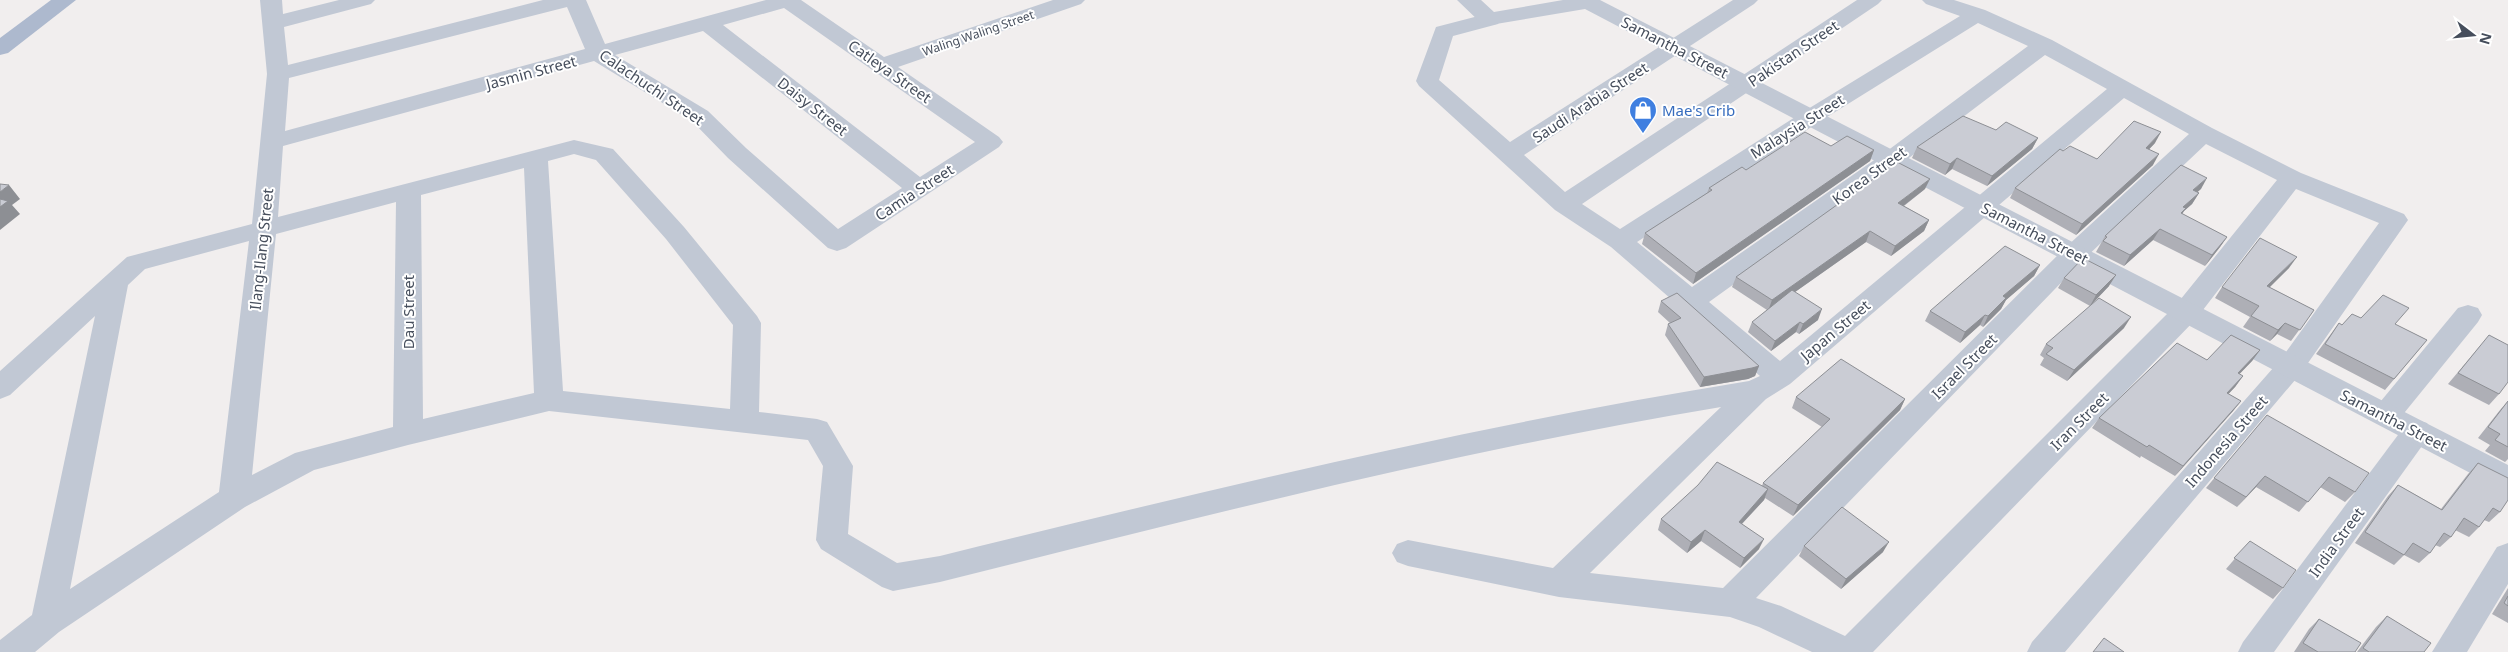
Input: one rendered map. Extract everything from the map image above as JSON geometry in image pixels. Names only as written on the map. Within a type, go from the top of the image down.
[{"type":"main road","points":[[0,48],[65,0]]},
{"type":"street","points":[[272,11],[364,0]]},
{"type":"street","points":[[278,74],[568,0]]},
{"type":"street","name":"Calachuchi Street","points":[[575,0],[598,54],[700,116],[737,153],[837,242]]},
{"type":"street","name":"Jasmin Street","points":[[272,142],[789,0]]},
{"type":"street","name":"Catleya Street","points":[[789,0],[991,142]]},
{"type":"street","name":"Waling Waling Street","points":[[882,65],[1074,0]]},
{"type":"street","points":[[1468,0],[1490,19]]},
{"type":"street","name":"Saudi Arabia Street","points":[[1508,154],[1747,0]]},
{"type":"street","name":"Pakistan Street","points":[[1564,204],[1871,0]]},
{"type":"street","points":[[1933,0],[1976,15],[2044,45],[2204,133],[2292,178]]},
{"type":"street","points":[[1590,1],[1490,19],[1444,32],[1427,81],[1564,204],[1620,241],[1691,301],[1768,384]]},
{"type":"street","name":"Samantha Street","points":[[1590,1],[2508,479]]},
{"type":"street","name":"Ilang-Ilang Street","points":[[234,498],[264,227],[278,74],[272,11]]},
{"type":"street","name":"Malaysia Street","points":[[1620,241],[1811,117],[1976,15]]},
{"type":"street","name":"Daisy Street","points":[[707,23],[919,189]]},
{"type":"street","name":"Korea Street","points":[[1691,301],[1892,159],[2044,45]]},
{"type":"street","name":"Japan Street","points":[[1559,583],[1768,384],[2122,88]]},
{"type":"street","name":"Israel Street","points":[[1730,603],[2074,254],[2204,133]]},
{"type":"street","name":"Camia Street","points":[[837,242],[991,142]]},
{"type":"street","points":[[0,388],[116,279],[136,263],[264,227],[574,147],[604,154],[675,233],[747,323],[744,422]]},
{"type":"street","points":[[536,156],[549,400]]},
{"type":"street","name":"Indonesia Street","points":[[2044,652],[2291,366],[2395,220],[2292,178]]},
{"type":"street","name":"Iran Street","points":[[1851,652],[2186,312],[2292,178]]},
{"type":"street","name":"Dau Street","points":[[408,434],[409,190]]},
{"type":"street","points":[[47,622],[116,279]]},
{"type":"street","points":[[2386,415],[2468,315]]},
{"type":"street","points":[[10,652],[47,622],[234,498],[306,461],[549,400],[818,430],[838,466],[832,540],[893,577],[940,569],[1286,484],[1768,384]]},
{"type":"street","name":"India Street","points":[[2255,652],[2417,432]]},
{"type":"street","points":[[1408,553],[1559,583],[1730,603],[1769,616],[1846,652]]},
{"type":"street","points":[[2449,652],[2508,556]]},
{"type":"building","points":[[1963,116],[1996,130],[2006,122],[2038,138],[1992,176],[1957,158],[1950,164],[1917,147]]},
{"type":"building","points":[[2134,121],[2161,132],[2146,148],[2159,154],[2082,224],[2015,188],[2060,149],[2063,151],[2070,146],[2097,159]]},
{"type":"building","points":[[1805,132],[1831,146],[1847,136],[1874,150],[1696,273],[1645,233],[1712,190],[1709,188],[1742,167],[1746,170]]},
{"type":"building","points":[[1897,162],[1930,179],[1898,203],[1929,220],[1895,246],[1870,231],[1772,300],[1736,277]]},
{"type":"building","points":[[2181,165],[2207,178],[2193,190],[2199,193],[2183,207],[2186,208],[2181,213],[2227,237],[2212,255],[2160,229],[2130,255],[2103,241],[2107,237],[2105,236]]},
{"type":"building","points":[[0,184],[9,185],[0,192]]},
{"type":"building","points":[[0,199],[8,201],[0,207]]},
{"type":"building","points":[[2260,238],[2297,257],[2267,286],[2314,310],[2300,330],[2285,323],[2278,330],[2251,316],[2259,306],[2222,287]]},
{"type":"building","points":[[2005,246],[2040,265],[2003,296],[2006,298],[1988,316],[1985,315],[1965,332],[1930,311]]},
{"type":"building","points":[[2083,258],[2116,275],[2096,295],[2064,278]]},
{"type":"building","points":[[1792,290],[1822,309],[1803,324],[1800,322],[1775,341],[1752,322]]},
{"type":"building","points":[[1677,293],[1759,366],[1704,377],[1668,324],[1681,318],[1661,301]]},
{"type":"building","points":[[2383,295],[2409,308],[2395,324],[2427,340],[2394,379],[2325,344],[2339,323],[2342,325],[2352,314],[2361,318]]},
{"type":"building","points":[[2099,298],[2131,317],[2074,370],[2046,354],[2053,348],[2046,344]]},
{"type":"building","points":[[2231,335],[2260,350],[2238,373],[2243,376],[2227,393],[2241,401],[2183,466],[2099,418],[2177,343],[2207,360]]},
{"type":"building","points":[[2489,335],[2508,345],[2508,382],[2499,394],[2458,373]]},
{"type":"building","points":[[1841,359],[1905,399],[1798,505],[1763,483],[1830,419],[1796,397]]},
{"type":"building","points":[[2508,401],[2508,447],[2495,440],[2500,434],[2488,427]]},
{"type":"building","points":[[2267,415],[2369,473],[2355,492],[2329,477],[2308,502],[2265,476],[2246,497],[2214,478]]},
{"type":"building","points":[[1717,462],[1768,489],[1739,522],[1764,539],[1744,558],[1705,530],[1691,542],[1661,519],[1698,485]]},
{"type":"building","points":[[2478,463],[2508,478],[2508,500],[2500,512],[2493,508],[2479,527],[2464,518],[2451,537],[2444,533],[2430,553],[2413,543],[2404,555],[2365,532],[2398,485],[2442,510]]},
{"type":"building","points":[[1842,507],[1889,542],[1846,579],[1804,546]]},
{"type":"building","points":[[2250,541],[2296,570],[2283,588],[2234,558]]},
{"type":"building","points":[[2508,596],[2508,606],[2504,603]]},
{"type":"building","points":[[2387,616],[2431,643],[2424,652],[2369,652],[2363,648]]},
{"type":"building","points":[[2319,619],[2361,643],[2355,652],[2318,652],[2303,643]]},
{"type":"building","points":[[2104,638],[2124,652],[2093,652]]},
{"type":"place","name":"Mae's Crib","points":[[1643,134]]}]
